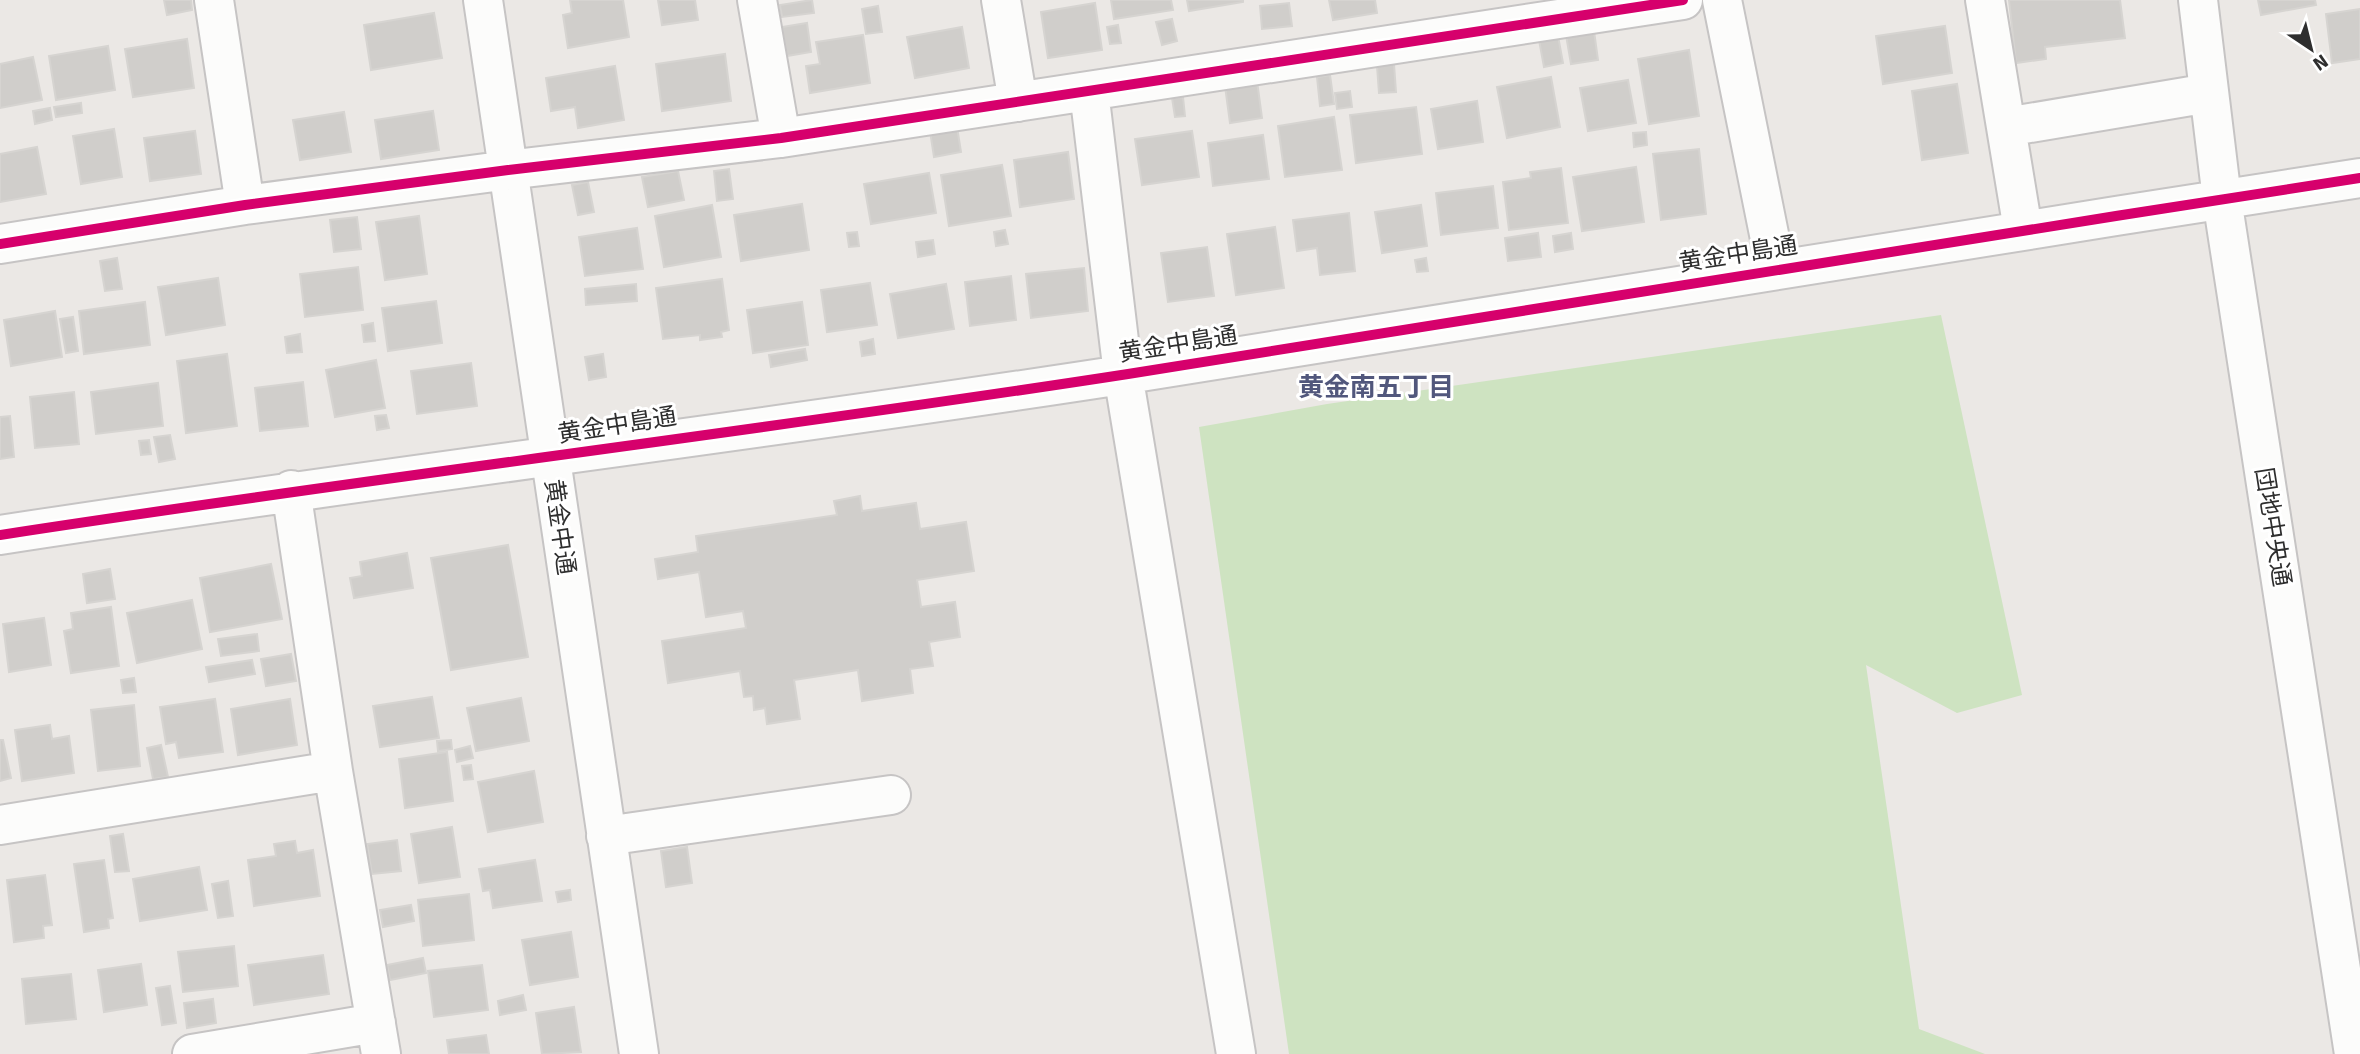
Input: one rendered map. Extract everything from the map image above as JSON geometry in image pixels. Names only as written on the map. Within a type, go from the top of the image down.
[{"type":"street","points":[[214,0],[245,205]]},
{"type":"street","name":"黄金中通","points":[[483,0],[639,1054]]},
{"type":"street","points":[[757,0],[781,138]]},
{"type":"street","points":[[1001,0],[1018,102]]},
{"type":"street","points":[[0,244],[245,205],[508,170],[781,138],[1683,0]]},
{"type":"street","points":[[1721,0],[1776,269]]},
{"type":"street","points":[[1985,0],[2023,230]]},
{"type":"street","name":"団地中央通","points":[[2198,0],[2222,199],[2354,1054]]},
{"type":"street","points":[[1089,90],[1123,374],[1236,1054]]},
{"type":"street","points":[[2006,127],[2209,93]]},
{"type":"street","name":"黄金中島通","points":[[0,535],[290,490],[550,457],[1123,374],[2360,178]]},
{"type":"street","points":[[192,1054],[379,1039],[333,771],[290,490]]},
{"type":"street","points":[[0,824],[333,771]]},
{"type":"street","points":[[606,836],[891,794]]},
{"type":"green space","points":[[1941,315],[2022,695],[1957,713],[1866,665],[1919,1029],[1985,1054],[1289,1054],[1199,427],[1327,404]]},
{"type":"building","points":[[164,0],[191,0],[192,10],[167,15]]},
{"type":"building","points":[[570,0],[623,0],[629,37],[568,48],[563,15],[572,13]]},
{"type":"building","points":[[658,0],[695,0],[698,20],[662,25]]},
{"type":"building","points":[[812,0],[814,13],[782,17],[780,5]]},
{"type":"building","points":[[1111,0],[1171,0],[1173,10],[1114,19]]},
{"type":"building","points":[[1187,0],[1243,0],[1243,2],[1189,11]]},
{"type":"building","points":[[1329,0],[1375,0],[1377,13],[1333,20]]},
{"type":"building","points":[[2009,0],[2120,0],[2125,38],[2045,47],[2046,59],[2016,63]]},
{"type":"building","points":[[2258,0],[2315,0],[2316,5],[2261,15]]},
{"type":"building","points":[[1095,3],[1102,50],[1048,58],[1041,12]]},
{"type":"building","points":[[1289,3],[1292,26],[1262,29],[1260,6]]},
{"type":"building","points":[[878,6],[882,32],[866,34],[862,9]]},
{"type":"building","points":[[2360,9],[2360,59],[2332,63],[2326,14]]},
{"type":"building","points":[[434,13],[442,58],[371,70],[364,25]]},
{"type":"building","points":[[1172,19],[1177,41],[1162,45],[1156,22]]},
{"type":"building","points":[[807,23],[811,52],[787,56],[782,27]]},
{"type":"building","points":[[1118,25],[1121,43],[1110,44],[1107,27]]},
{"type":"building","points":[[1945,26],[1952,73],[1883,84],[1876,36]]},
{"type":"building","points":[[962,27],[969,68],[915,78],[907,37]]},
{"type":"building","points":[[1594,31],[1598,60],[1571,64],[1566,35]]},
{"type":"building","points":[[863,35],[870,83],[810,93],[806,66],[820,64],[816,42]]},
{"type":"building","points":[[1558,36],[1563,63],[1544,67],[1539,40]]},
{"type":"building","points":[[187,39],[194,88],[133,97],[125,49]]},
{"type":"building","points":[[108,46],[115,90],[56,100],[49,56]]},
{"type":"building","points":[[1689,50],[1699,116],[1649,124],[1638,59]]},
{"type":"building","points":[[725,54],[731,101],[662,111],[656,64]]},
{"type":"building","points":[[33,57],[42,100],[0,108],[0,64]]},
{"type":"building","points":[[1394,64],[1396,92],[1379,93],[1377,66]]},
{"type":"building","points":[[615,66],[624,120],[578,128],[575,107],[551,111],[546,78]]},
{"type":"building","points":[[1330,75],[1334,104],[1320,106],[1317,77]]},
{"type":"building","points":[[1551,77],[1560,127],[1507,138],[1497,87]]},
{"type":"building","points":[[1628,80],[1636,123],[1588,131],[1580,88]]},
{"type":"building","points":[[1257,81],[1262,118],[1230,123],[1225,86]]},
{"type":"building","points":[[1957,84],[1968,153],[1922,160],[1912,91]]},
{"type":"building","points":[[1350,91],[1352,107],[1337,109],[1335,93]]},
{"type":"building","points":[[1183,97],[1185,116],[1175,117],[1172,98]]},
{"type":"building","points":[[1477,101],[1483,142],[1438,149],[1431,109]]},
{"type":"building","points":[[81,103],[82,113],[56,117],[54,107]]},
{"type":"building","points":[[1416,107],[1422,154],[1356,163],[1350,115]]},
{"type":"building","points":[[50,108],[52,120],[35,124],[33,111]]},
{"type":"building","points":[[433,111],[439,150],[381,159],[375,120]]},
{"type":"building","points":[[344,112],[351,152],[300,160],[293,120]]},
{"type":"building","points":[[1334,117],[1342,170],[1285,177],[1278,126]]},
{"type":"building","points":[[957,127],[961,152],[934,157],[930,131]]},
{"type":"building","points":[[114,129],[122,177],[81,184],[73,136]]},
{"type":"building","points":[[195,131],[201,174],[150,181],[144,138]]},
{"type":"building","points":[[1192,131],[1199,177],[1142,185],[1135,139]]},
{"type":"building","points":[[1646,132],[1647,145],[1634,147],[1633,133]]},
{"type":"building","points":[[1263,135],[1269,179],[1213,186],[1208,143]]},
{"type":"building","points":[[37,147],[46,194],[0,202],[0,154]]},
{"type":"building","points":[[1699,149],[1706,214],[1661,220],[1653,154]]},
{"type":"building","points":[[1068,152],[1074,199],[1020,207],[1014,160]]},
{"type":"building","points":[[1002,165],[1011,216],[949,226],[941,175]]},
{"type":"building","points":[[1636,167],[1644,222],[1582,231],[1573,177]]},
{"type":"building","points":[[1561,168],[1568,223],[1509,230],[1503,182],[1531,178],[1530,172]]},
{"type":"building","points":[[729,169],[733,199],[717,201],[714,171]]},
{"type":"building","points":[[678,171],[684,200],[648,207],[642,177]]},
{"type":"building","points":[[929,173],[936,213],[871,224],[864,184]]},
{"type":"building","points":[[588,182],[594,212],[578,215],[572,185]]},
{"type":"building","points":[[1493,186],[1498,228],[1441,235],[1436,193]]},
{"type":"building","points":[[802,204],[809,250],[741,261],[734,215]]},
{"type":"building","points":[[712,205],[721,257],[664,267],[655,216]]},
{"type":"building","points":[[1421,205],[1427,246],[1382,253],[1375,212]]},
{"type":"building","points":[[1349,213],[1355,271],[1320,275],[1317,248],[1297,251],[1293,220]]},
{"type":"building","points":[[419,216],[427,274],[385,280],[376,222]]},
{"type":"building","points":[[357,217],[361,249],[334,252],[330,220]]},
{"type":"building","points":[[1275,227],[1284,288],[1236,295],[1227,234]]},
{"type":"building","points":[[637,228],[643,269],[585,276],[579,237]]},
{"type":"building","points":[[1005,230],[1008,244],[996,246],[994,232]]},
{"type":"building","points":[[857,232],[859,246],[849,247],[847,233]]},
{"type":"building","points":[[1538,233],[1541,257],[1508,261],[1505,238]]},
{"type":"building","points":[[1571,233],[1573,249],[1555,252],[1553,236]]},
{"type":"building","points":[[933,240],[935,254],[918,257],[916,242]]},
{"type":"building","points":[[1207,247],[1214,296],[1168,302],[1161,253]]},
{"type":"building","points":[[117,258],[122,289],[105,291],[100,261]]},
{"type":"building","points":[[1426,258],[1428,271],[1417,272],[1415,260]]},
{"type":"building","points":[[358,267],[363,310],[305,317],[300,274]]},
{"type":"building","points":[[1084,268],[1088,311],[1031,318],[1026,274]]},
{"type":"building","points":[[1011,276],[1016,320],[970,326],[965,282]]},
{"type":"building","points":[[218,278],[225,325],[166,335],[158,287]]},
{"type":"building","points":[[722,279],[729,330],[721,332],[722,337],[700,340],[700,335],[663,339],[656,288]]},
{"type":"building","points":[[870,283],[877,325],[827,332],[821,290]]},
{"type":"building","points":[[636,284],[637,301],[586,305],[585,289]]},
{"type":"building","points":[[946,284],[954,329],[898,338],[890,294]]},
{"type":"building","points":[[436,301],[442,343],[388,351],[382,308]]},
{"type":"building","points":[[145,302],[150,345],[84,354],[79,311]]},
{"type":"building","points":[[802,302],[808,345],[753,353],[747,310]]},
{"type":"building","points":[[55,311],[62,357],[11,366],[4,320]]},
{"type":"building","points":[[73,317],[78,351],[66,353],[60,319]]},
{"type":"building","points":[[373,323],[375,341],[364,342],[362,325]]},
{"type":"building","points":[[300,334],[302,352],[287,353],[285,337]]},
{"type":"building","points":[[873,339],[875,354],[862,356],[860,342]]},
{"type":"building","points":[[805,349],[807,360],[771,367],[769,355]]},
{"type":"building","points":[[227,354],[237,426],[186,433],[177,361]]},
{"type":"building","points":[[603,354],[606,377],[589,380],[585,357]]},
{"type":"building","points":[[376,360],[385,408],[335,417],[326,370]]},
{"type":"building","points":[[471,363],[477,406],[417,414],[411,371]]},
{"type":"building","points":[[303,382],[308,426],[260,431],[255,388]]},
{"type":"building","points":[[158,383],[163,426],[96,434],[91,392]]},
{"type":"building","points":[[74,392],[79,444],[35,448],[30,397]]},
{"type":"building","points":[[386,415],[389,428],[377,430],[375,416]]},
{"type":"building","points":[[10,416],[14,457],[0,459],[0,417]]},
{"type":"building","points":[[170,435],[175,459],[159,462],[154,437]]},
{"type":"building","points":[[149,440],[151,454],[141,455],[139,441]]},
{"type":"building","points":[[860,496],[862,511],[916,503],[920,529],[966,522],[974,571],[917,580],[921,607],[955,602],[960,637],[929,642],[933,666],[910,669],[913,693],[862,701],[858,670],[794,680],[800,719],[767,724],[765,708],[754,710],[753,696],[744,697],[740,671],[668,683],[662,641],[746,628],[743,611],[706,617],[699,572],[658,579],[655,559],[698,552],[696,536],[837,515],[834,501]]},
{"type":"building","points":[[508,545],[528,657],[451,670],[431,558]]},
{"type":"building","points":[[407,553],[413,588],[354,598],[350,578],[362,576],[360,562]]},
{"type":"building","points":[[271,564],[282,619],[210,632],[200,578]]},
{"type":"building","points":[[110,569],[115,599],[87,603],[83,574]]},
{"type":"building","points":[[192,600],[202,649],[137,663],[127,613]]},
{"type":"building","points":[[111,607],[119,666],[71,673],[64,631],[73,629],[71,613]]},
{"type":"building","points":[[44,618],[51,665],[9,672],[3,624]]},
{"type":"building","points":[[257,634],[259,651],[221,656],[218,639]]},
{"type":"building","points":[[291,654],[296,681],[266,686],[261,659]]},
{"type":"building","points":[[252,660],[255,674],[209,682],[206,667]]},
{"type":"building","points":[[134,678],[136,692],[123,693],[121,680]]},
{"type":"building","points":[[432,697],[439,738],[380,747],[373,706]]},
{"type":"building","points":[[521,698],[529,741],[476,751],[467,708]]},
{"type":"building","points":[[215,699],[223,752],[179,758],[176,742],[166,744],[160,707]]},
{"type":"building","points":[[290,699],[297,745],[238,755],[231,709]]},
{"type":"building","points":[[134,705],[140,766],[98,771],[91,710]]},
{"type":"building","points":[[50,725],[52,739],[69,736],[74,773],[22,781],[15,730]]},
{"type":"building","points":[[0,740],[3,740],[11,778],[0,781]]},
{"type":"building","points":[[451,740],[452,749],[438,751],[437,741]]},
{"type":"building","points":[[161,745],[168,777],[153,779],[147,748]]},
{"type":"building","points":[[470,746],[473,758],[457,762],[455,750]]},
{"type":"building","points":[[447,752],[453,801],[405,808],[399,759]]},
{"type":"building","points":[[471,765],[473,779],[464,780],[462,766]]},
{"type":"building","points":[[534,771],[543,822],[488,832],[478,782]]},
{"type":"building","points":[[452,827],[460,877],[419,883],[411,834]]},
{"type":"building","points":[[123,834],[129,871],[115,872],[110,836]]},
{"type":"building","points":[[397,840],[401,871],[372,874],[367,844]]},
{"type":"building","points":[[295,841],[297,853],[313,850],[320,896],[254,906],[248,860],[276,856],[274,844]]},
{"type":"building","points":[[687,847],[692,883],[666,887],[661,851]]},
{"type":"building","points":[[104,860],[113,918],[108,919],[109,928],[84,932],[74,864]]},
{"type":"building","points":[[535,860],[542,901],[493,908],[490,890],[483,891],[479,869]]},
{"type":"building","points":[[199,867],[207,910],[140,921],[133,879]]},
{"type":"building","points":[[45,875],[52,925],[43,926],[44,938],[14,942],[7,880]]},
{"type":"building","points":[[228,881],[233,916],[218,918],[212,884]]},
{"type":"building","points":[[570,890],[571,900],[558,902],[556,892]]},
{"type":"building","points":[[469,894],[474,940],[423,946],[418,900]]},
{"type":"building","points":[[411,905],[414,921],[383,927],[380,910]]},
{"type":"building","points":[[571,932],[578,977],[530,985],[522,940]]},
{"type":"building","points":[[234,946],[238,986],[183,992],[178,952]]},
{"type":"building","points":[[323,955],[329,994],[254,1005],[248,965]]},
{"type":"building","points":[[423,958],[426,973],[390,980],[387,965]]},
{"type":"building","points":[[141,964],[147,1005],[104,1012],[98,970]]},
{"type":"building","points":[[482,965],[488,1010],[434,1017],[428,971]]},
{"type":"building","points":[[71,974],[76,1019],[26,1024],[22,979]]},
{"type":"building","points":[[170,986],[176,1023],[162,1025],[156,988]]},
{"type":"building","points":[[523,995],[526,1010],[500,1015],[498,1001]]},
{"type":"building","points":[[213,999],[216,1023],[187,1028],[184,1003]]},
{"type":"building","points":[[574,1007],[581,1052],[542,1054],[536,1013]]},
{"type":"building","points":[[486,1035],[489,1054],[449,1054],[447,1040]]},
{"type":"cycle path","points":[[0,244],[245,205],[508,170],[781,138],[1683,0]]},
{"type":"cycle path","points":[[0,535],[1128,374],[2360,178]]},
{"type":"district","name":"黄金南五丁目","points":[[1376,387]]}]
